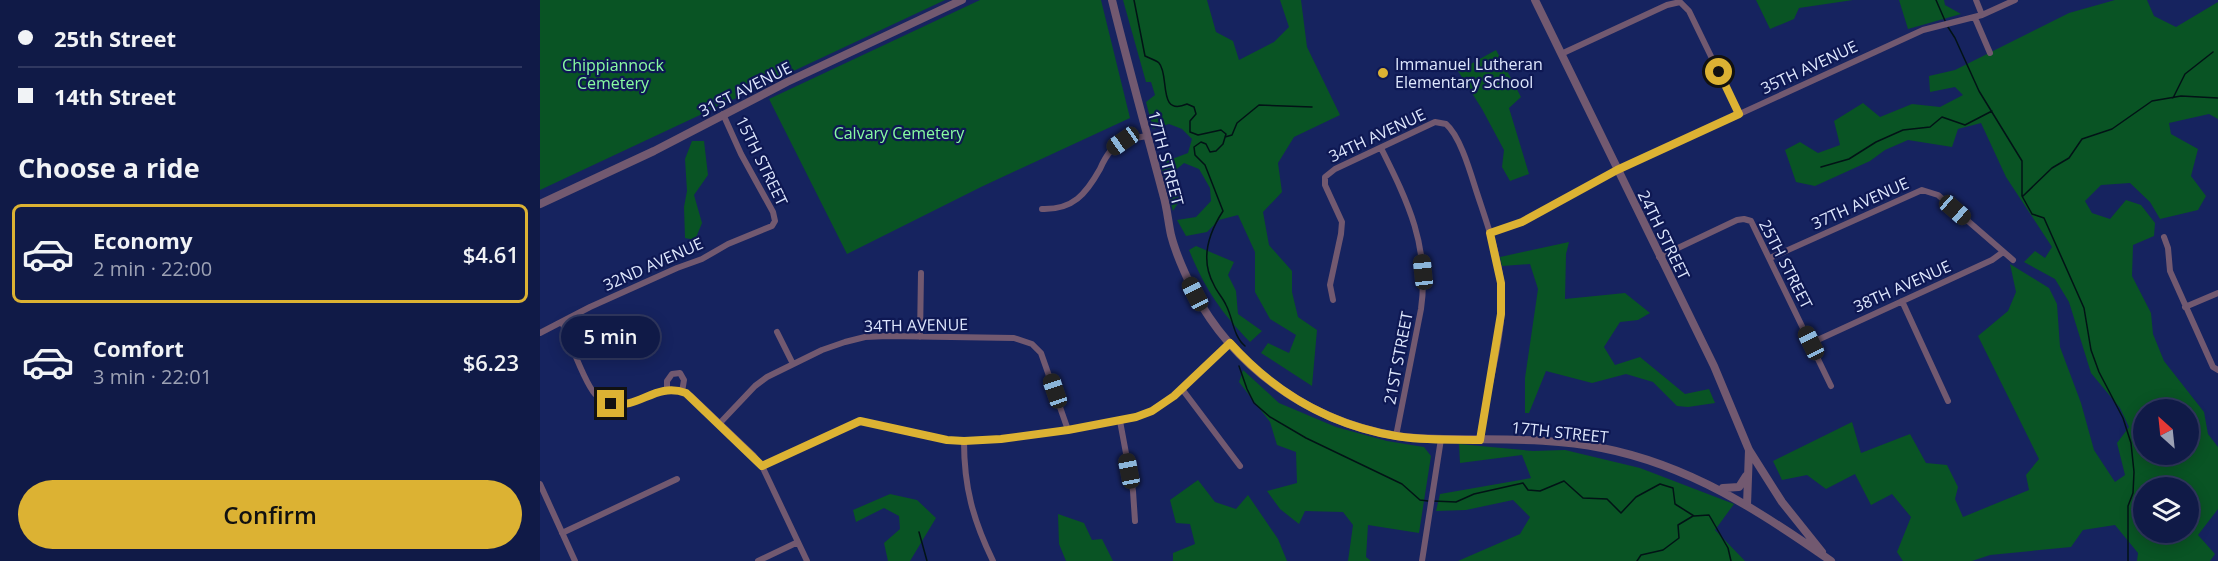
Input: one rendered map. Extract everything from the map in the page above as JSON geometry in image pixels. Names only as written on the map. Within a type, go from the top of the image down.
[{"type":"street","name":"31ST AVENUE","points":[[540,204],[654,151],[723,114],[962,0]]},
{"type":"street","name":"17TH STREET","points":[[1112,0],[1165,198],[1177,254],[1195,294],[1230,343],[1251,366],[1293,399],[1336,420],[1396,436],[1538,440],[1603,448],[1663,465],[1714,487],[1748,505],[1827,559]]},
{"type":"street","name":"24TH STREET","points":[[1535,0],[1714,366],[1749,450],[1782,502],[1827,559]]},
{"type":"street","points":[[1976,0],[1978,17],[1990,53]]},
{"type":"street","name":"35TH AVENUE","points":[[1490,233],[1522,222],[1617,170],[1923,30],[1978,17],[2015,0]]},
{"type":"street","points":[[1561,54],[1667,5],[1676,2],[1683,3],[1739,114]]},
{"type":"street","name":"15TH STREET","points":[[723,114],[741,154],[773,212],[775,221]]},
{"type":"street","name":"34TH AVENUE","points":[[1333,300],[1330,285],[1342,222],[1324,185],[1326,177],[1335,169],[1435,122],[1443,122],[1453,132],[1466,161],[1490,233]]},
{"type":"street","points":[[1042,209],[1054,210],[1085,193],[1113,148],[1128,139],[1147,135]]},
{"type":"street","name":"21ST STREET","points":[[1381,148],[1403,192],[1416,225],[1424,290],[1396,436]]},
{"type":"street","name":"37TH AVENUE","points":[[1770,258],[1922,190],[1938,195],[2013,260]]},
{"type":"street","name":"25TH STREET","points":[[1659,257],[1737,220],[1748,220],[1755,228],[1831,386]]},
{"type":"street","name":"32ND AVENUE","points":[[540,333],[666,273],[702,259],[728,244],[765,230],[775,221]]},
{"type":"street","points":[[1480,440],[1501,314],[1501,283],[1490,233]]},
{"type":"street","points":[[2164,237],[2168,248],[2170,271],[2185,307],[2217,370]]},
{"type":"street","name":"38TH AVENUE","points":[[1811,343],[1992,260],[2003,252]]},
{"type":"street","points":[[920,337],[921,273]]},
{"type":"street","points":[[2185,307],[2218,293]]},
{"type":"street","points":[[1902,301],[1948,401]]},
{"type":"street","points":[[562,322],[591,389],[599,398],[618,405],[627,405],[653,393],[667,390],[691,396],[762,466],[807,561]]},
{"type":"street","points":[[777,332],[793,364]]},
{"type":"street","name":"34TH AVENUE","points":[[719,424],[760,382],[829,347],[855,339],[888,336],[1014,338],[1032,344],[1045,360],[1068,430]]},
{"type":"street","points":[[762,466],[860,421],[947,440],[964,441],[1001,439],[1120,421],[1152,411],[1182,389],[1230,343]]},
{"type":"street","points":[[667,390],[669,377],[676,373],[680,374],[684,380],[682,392]]},
{"type":"street","points":[[1182,389],[1240,466]]},
{"type":"street","points":[[599,398],[598,409],[603,414],[609,415],[618,405]]},
{"type":"street","points":[[1120,421],[1133,491],[1135,521]]},
{"type":"street","points":[[1422,561],[1442,439]]},
{"type":"street","points":[[964,441],[969,500],[974,519],[993,561]]},
{"type":"street","name":"24TH STREET","points":[[1748,505],[1749,450]]},
{"type":"street","points":[[1714,487],[1732,489],[1739,487],[1745,480],[1749,469]]},
{"type":"street","points":[[562,533],[677,479]]},
{"type":"street","points":[[540,484],[574,561]]},
{"type":"street","points":[[540,504],[548,500]]},
{"type":"street","points":[[758,561],[798,542]]},
{"type":"green space","name":"Chippiannock Cemetery","points":[[540,0],[945,0],[540,190]]},
{"type":"green space","name":"Calvary Cemetery","points":[[980,0],[1101,0],[1130,118],[981,187],[847,254],[769,99]]},
{"type":"green space","points":[[1123,0],[1207,0],[1216,32],[1233,41],[1239,60],[1274,42],[1289,27],[1280,0],[1301,0],[1307,47],[1340,115],[1294,137],[1278,163],[1282,192],[1263,212],[1269,245],[1292,271],[1292,292],[1298,317],[1317,330],[1312,386],[1261,353],[1268,343],[1289,353],[1296,335],[1270,319],[1255,292],[1255,252],[1238,215],[1219,220],[1207,232],[1186,236],[1177,220],[1196,217],[1211,201],[1210,188],[1199,169],[1184,163],[1171,174],[1180,200],[1173,211],[1162,170],[1167,161],[1188,153],[1192,139],[1182,129],[1169,124],[1153,129],[1146,102],[1155,95],[1151,82],[1146,82]]},
{"type":"green space","points":[[1756,0],[1853,0],[1799,8],[1794,19],[1770,29]]},
{"type":"green space","points":[[1899,0],[1944,0],[1945,5],[1961,14],[1908,29]]},
{"type":"green space","points":[[2115,0],[2147,0],[2154,16],[2176,27],[2218,2],[2218,119],[2209,114],[2169,123],[2171,134],[2198,149],[2191,176],[2206,196],[2198,210],[2160,219],[2150,202],[2130,183],[2101,185],[2085,201],[2092,213],[2110,219],[2126,200],[2141,205],[2155,223],[2154,236],[2133,245],[2132,276],[2151,313],[2153,334],[2164,361],[2194,399],[2133,399],[2133,465],[2199,465],[2199,406],[2204,412],[2208,434],[2218,447],[2218,509],[2199,534],[2199,477],[2133,477],[2133,543],[2199,543],[2199,536],[2215,554],[2210,561],[2137,561],[2138,553],[2115,525],[2083,530],[2071,547],[1990,555],[1972,561],[1903,561],[1897,552],[1911,517],[1892,494],[1871,505],[1855,474],[1826,489],[1807,475],[1782,480],[1773,461],[1852,422],[1861,453],[1910,434],[1926,463],[1947,465],[1958,487],[1955,499],[1963,517],[2029,490],[2026,475],[2039,459],[1978,336],[2008,311],[2016,292],[2010,264],[2049,288],[2057,304],[2060,347],[2081,403],[2094,450],[2115,482],[2125,475],[2117,443],[2129,427],[2120,408],[2091,373],[2069,302],[2055,279],[2024,262],[2035,251],[2045,258],[2052,247],[2006,177],[1981,123],[1958,129],[1952,147],[1908,140],[1885,150],[1870,161],[1815,186],[1796,182],[1785,150],[1800,142],[1818,153],[1840,145],[1834,121],[1863,103],[1880,117],[1912,104],[1940,107],[1963,95],[1955,87],[1930,92],[1929,76],[1955,70],[2069,13]]},
{"type":"green space","points":[[1496,50],[1521,97],[1509,108],[1529,174],[1510,181],[1502,167],[1504,150],[1458,71]]},
{"type":"green space","points":[[692,141],[704,141],[708,175],[694,195],[702,223],[695,240],[685,238],[684,207],[687,191],[685,159]]},
{"type":"green space","points":[[1569,242],[1566,254],[1565,299],[1625,293],[1650,313],[1638,320],[1620,322],[1604,347],[1615,365],[1640,357],[1685,394],[1709,389],[1715,403],[1688,407],[1677,406],[1653,382],[1626,374],[1592,383],[1546,371],[1529,413],[1525,413],[1525,378],[1538,289],[1530,264],[1502,266],[1500,257]]},
{"type":"green space","points":[[1196,246],[1234,262],[1228,275],[1236,291],[1238,314],[1262,331],[1250,342],[1222,310],[1207,288],[1189,250]]},
{"type":"green space","points":[[1243,370],[1279,403],[1336,427],[1387,441],[1424,447],[1431,456],[1419,533],[1368,525],[1366,557],[1371,561],[1348,561],[1353,525],[1343,512],[1305,511],[1299,524],[1280,509],[1267,491],[1297,483],[1296,452],[1277,445],[1270,422],[1239,382]]},
{"type":"green space","points":[[1459,444],[1533,451],[1565,450],[1640,468],[1734,504],[1715,530],[1745,561],[1458,561],[1520,534],[1530,517],[1513,500],[1466,510],[1436,511],[1440,494],[1531,478],[1522,455],[1460,463]]},
{"type":"green space","points":[[1198,480],[1215,502],[1236,509],[1248,495],[1278,539],[1287,561],[1173,561],[1173,553],[1195,544],[1190,524],[1176,523],[1170,500]]},
{"type":"green space","points":[[890,494],[917,500],[936,518],[910,561],[888,561],[884,543],[900,529],[899,516],[884,508],[856,522],[853,510]]},
{"type":"green space","points":[[1058,514],[1084,523],[1092,540],[1102,539],[1113,561],[1066,561],[1059,544]]},
{"type":"waterway","points":[[1134,0],[1145,56],[1159,63],[1168,100],[1172,105],[1187,104],[1194,107],[1196,114],[1190,121],[1190,132],[1198,135],[1221,130],[1226,134],[1223,144],[1216,151],[1210,152],[1206,144],[1201,142],[1194,147],[1195,155],[1205,165],[1223,211],[1210,238],[1207,266],[1215,288],[1225,302],[1238,337],[1245,346]]},
{"type":"waterway","points":[[1936,0],[1946,23]]},
{"type":"waterway","points":[[1948,27],[1979,91],[2022,161],[2022,196],[2032,214],[2044,218],[2084,308],[2091,350],[2099,372],[2123,418],[2131,443],[2134,472],[2133,493],[2128,506],[2128,561]]},
{"type":"waterway","points":[[2173,98],[2185,74],[2213,52]]},
{"type":"waterway","points":[[2023,196],[2052,168],[2069,158],[2082,139],[2112,129],[2152,101],[2181,96],[2218,98]]},
{"type":"waterway","points":[[1225,137],[1232,135],[1237,123],[1259,105],[1312,107]]},
{"type":"waterway","points":[[1821,167],[1849,159],[1876,142],[1903,130],[1930,127],[1942,117],[1965,125],[1992,111]]},
{"type":"waterway","points":[[1239,366],[1254,403],[1270,417],[1306,438],[1402,484],[1420,500],[1428,501]]},
{"type":"waterway","points":[[1433,501],[1456,502],[1474,494],[1523,483],[1528,490],[1540,491],[1564,481],[1583,498],[1607,499],[1621,513],[1636,497],[1660,484],[1673,488],[1675,504],[1694,516],[1709,515],[1728,548],[1731,561]]},
{"type":"waterway","points":[[1637,561],[1641,555],[1663,550],[1679,538],[1678,525],[1693,516]]},
{"type":"waterway","points":[[919,532],[927,561]]},
{"type":"place","name":"Immanuel Lutheran Elementary School","points":[[1383,73]]},
{"type":"route","points":[[611,404],[627,405],[660,391],[674,390],[686,393],[762,466],[860,421],[947,440],[964,441],[1001,439],[1068,430],[1136,417],[1152,411],[1174,396],[1230,343],[1251,366],[1293,399],[1336,420],[1396,436],[1480,440],[1500,331],[1502,296],[1490,233],[1522,222],[1617,170],[1739,114],[1719,72]]}]
